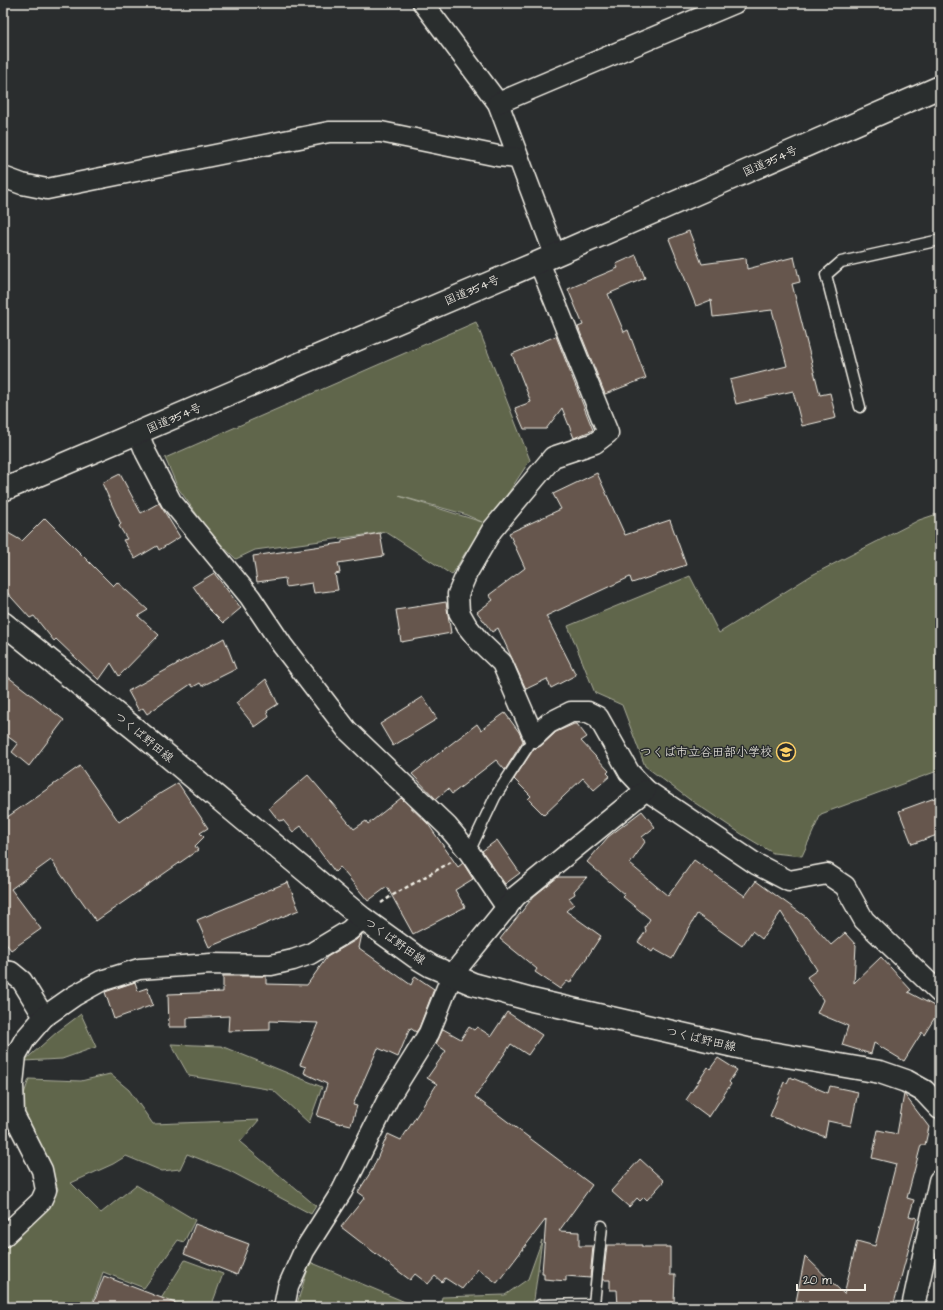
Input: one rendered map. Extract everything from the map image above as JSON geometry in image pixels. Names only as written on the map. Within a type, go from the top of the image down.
[{"type":"main road","name":"国道354号","points":[[3,490],[547,258],[940,87]]},
{"type":"main road","name":"つくば野田線","points":[[3,623],[140,733],[362,918],[416,957],[473,984],[532,1000],[748,1049],[880,1072],[906,1081],[924,1091],[940,1108]]},
{"type":"main road","points":[[913,1307],[940,1181]]},
{"type":"street","points":[[423,3],[498,103],[517,158],[547,258],[608,433],[595,443],[553,457],[492,530],[458,594],[460,612],[467,626],[502,663],[534,737],[549,723],[571,712],[588,712],[598,717],[629,772],[646,790],[756,864],[789,881],[827,874],[845,886],[864,920],[940,993]]},
{"type":"street","points":[[498,103],[735,3]]},
{"type":"street","points":[[3,177],[22,184],[47,189],[329,132],[381,132],[498,156],[517,158]]},
{"type":"street","points":[[138,433],[146,453],[171,501],[250,597],[282,645],[347,730],[447,826],[469,852],[507,908]]},
{"type":"street","points":[[284,1307],[288,1287],[304,1252],[342,1191],[388,1099],[429,1033],[452,975],[516,896],[646,790]]},
{"type":"street","points":[[3,1237],[41,1201],[46,1190],[42,1170],[14,1115],[13,1084],[16,1055],[25,1039],[44,1017],[74,996],[101,982],[139,969],[211,964],[271,965],[293,960],[310,954],[350,930],[362,918]]},
{"type":"street","points":[[3,971],[11,972],[22,982],[44,1017]]},
{"type":"lane","points":[[860,407],[826,275],[841,262],[940,240]]},
{"type":"lane","points":[[469,852],[495,797],[534,737]]},
{"type":"lane","points":[[540,1305],[594,1304],[602,1226]]},
{"type":"path","points":[[362,918],[393,895],[469,852]]},
{"type":"green space","points":[[476,322],[530,460],[488,524],[465,553],[452,575],[386,532],[255,550],[236,559],[213,537],[178,488],[165,458]],"holes":[[[399,496],[464,514],[482,522]]]},
{"type":"green space","name":"つくば市立谷田部小学校","points":[[940,513],[940,770],[821,814],[802,856],[773,853],[689,799],[645,766],[622,705],[595,693],[568,626],[690,576],[719,633],[812,575],[919,520]]},
{"type":"green space","points":[[81,1014],[96,1047],[62,1059],[24,1061],[57,1032]]},
{"type":"green space","points":[[171,1044],[221,1046],[322,1087],[309,1123],[273,1090],[189,1076]]},
{"type":"green space","points":[[110,1074],[129,1090],[153,1124],[259,1120],[240,1142],[316,1206],[311,1214],[228,1170],[187,1154],[180,1169],[162,1171],[126,1156],[113,1164],[71,1183],[101,1213],[136,1185],[195,1220],[184,1242],[178,1240],[144,1288],[103,1272],[91,1307],[3,1307],[3,1247],[51,1202],[58,1189],[51,1170],[24,1118],[21,1103],[29,1079],[81,1081]]},
{"type":"green space","points":[[542,1240],[533,1307],[441,1302],[442,1297],[505,1295],[528,1279]]},
{"type":"green space","points":[[185,1260],[223,1274],[211,1307],[173,1307],[159,1302]]},
{"type":"green space","points":[[310,1262],[417,1307],[296,1307]]},
{"type":"building","points":[[689,231],[702,264],[746,258],[747,269],[794,257],[800,282],[792,284],[820,395],[830,393],[836,418],[802,426],[793,391],[736,404],[730,380],[787,366],[772,310],[713,317],[711,300],[696,306],[669,239]]},
{"type":"building","points":[[636,255],[645,278],[608,294],[624,332],[628,330],[646,378],[605,394],[578,327],[583,325],[568,289],[618,268],[616,264]]},
{"type":"building","points":[[556,336],[593,430],[574,438],[562,408],[546,429],[524,429],[515,408],[531,402],[512,354]]},
{"type":"building","points":[[597,473],[625,535],[670,520],[686,565],[632,583],[630,577],[546,616],[576,675],[551,688],[547,679],[526,689],[498,628],[492,632],[477,612],[493,600],[489,595],[525,568],[509,533],[561,509],[553,494]]},
{"type":"building","points":[[120,474],[141,513],[159,503],[180,537],[159,550],[157,546],[135,559],[123,540],[127,539],[119,526],[121,524],[102,483]]},
{"type":"building","points":[[45,518],[113,586],[117,582],[148,610],[138,616],[159,635],[119,676],[111,663],[99,680],[56,639],[54,641],[34,616],[30,618],[3,588],[3,530],[22,541]]},
{"type":"building","points":[[380,533],[384,556],[338,563],[340,573],[335,574],[338,590],[314,593],[312,583],[286,587],[285,578],[257,582],[253,556],[342,543],[342,540]]},
{"type":"building","points":[[214,573],[241,608],[223,623],[208,608],[193,586]]},
{"type":"building","points":[[446,602],[451,633],[401,642],[396,610]]},
{"type":"building","points":[[224,638],[236,669],[202,686],[200,683],[193,687],[191,684],[147,714],[143,708],[139,711],[128,691]]},
{"type":"building","points":[[3,673],[64,720],[29,766],[12,752],[18,744],[3,733]]},
{"type":"building","points":[[266,679],[278,704],[267,711],[269,717],[255,727],[236,703]]},
{"type":"building","points":[[423,697],[437,719],[393,746],[380,724]]},
{"type":"building","points":[[505,713],[519,732],[523,741],[505,770],[496,760],[452,794],[448,789],[436,799],[412,774],[477,724],[481,730]]},
{"type":"building","points":[[577,724],[587,737],[581,741],[609,771],[607,773],[610,776],[594,790],[583,778],[544,815],[528,799],[531,796],[514,779],[533,750],[542,745],[556,732]]},
{"type":"building","points":[[80,766],[119,822],[178,783],[208,828],[200,833],[204,837],[195,846],[198,850],[96,921],[51,860],[11,889],[41,929],[11,950],[3,940],[3,820]]},
{"type":"building","points":[[308,775],[354,829],[366,821],[368,824],[401,798],[428,824],[458,867],[463,863],[473,879],[455,890],[465,907],[413,934],[387,887],[368,901],[340,867],[335,872],[301,826],[293,832],[283,820],[279,821],[269,808]]},
{"type":"building","points":[[940,796],[940,834],[912,844],[899,811]]},
{"type":"building","points":[[642,811],[655,827],[642,837],[645,842],[630,864],[668,896],[694,860],[745,896],[756,881],[806,917],[831,945],[845,933],[856,945],[854,983],[881,957],[911,990],[908,992],[940,1009],[924,1035],[922,1032],[904,1061],[874,1043],[871,1054],[842,1045],[848,1026],[817,1013],[823,1000],[807,977],[817,970],[781,912],[762,939],[752,931],[742,946],[697,914],[672,959],[654,949],[652,952],[638,942],[646,931],[645,927],[650,919],[623,897],[625,895],[587,862],[608,837]]},
{"type":"building","points":[[497,840],[520,873],[505,884],[482,851]]},
{"type":"building","points":[[558,877],[587,877],[574,891],[575,894],[569,898],[574,904],[566,911],[601,936],[570,983],[567,981],[560,989],[535,972],[537,969],[500,939],[534,896]]},
{"type":"building","points":[[288,882],[299,910],[209,947],[197,920]]},
{"type":"building","points":[[362,934],[359,948],[411,985],[415,976],[434,989],[419,1028],[416,1032],[410,1028],[398,1057],[378,1048],[353,1105],[357,1106],[351,1125],[341,1124],[317,1116],[327,1084],[304,1073],[306,1067],[300,1065],[318,1023],[270,1021],[270,1030],[228,1031],[229,1016],[187,1018],[187,1027],[169,1027],[168,994],[223,992],[223,976],[266,976],[266,984],[307,985],[327,957],[356,940]]},
{"type":"building","points":[[135,982],[138,991],[147,988],[153,1005],[114,1019],[105,992]]},
{"type":"building","points":[[507,1012],[542,1035],[528,1055],[511,1044],[475,1097],[592,1185],[559,1231],[579,1232],[579,1246],[593,1246],[590,1278],[566,1276],[566,1281],[544,1279],[544,1273],[542,1273],[546,1219],[497,1283],[478,1269],[462,1289],[445,1278],[442,1282],[435,1276],[428,1284],[415,1274],[410,1280],[341,1227],[365,1197],[358,1192],[372,1170],[388,1134],[401,1140],[437,1084],[427,1078],[446,1051],[436,1044],[443,1029],[461,1039],[469,1027],[474,1030],[477,1027],[491,1036]]},
{"type":"building","points":[[718,1058],[737,1070],[729,1082],[731,1084],[709,1117],[686,1100],[708,1067],[710,1069]]},
{"type":"building","points":[[790,1077],[828,1093],[830,1086],[858,1092],[851,1126],[828,1121],[825,1137],[770,1116],[784,1082],[787,1083]]},
{"type":"building","points":[[904,1094],[929,1127],[925,1145],[921,1145],[907,1198],[914,1200],[909,1216],[917,1218],[893,1307],[795,1307],[805,1256],[844,1294],[857,1241],[875,1246],[896,1164],[872,1158],[878,1130],[897,1134]]},
{"type":"building","points":[[640,1159],[664,1181],[647,1200],[644,1197],[640,1201],[637,1198],[629,1207],[611,1191]]},
{"type":"building","points":[[195,1224],[249,1244],[237,1275],[184,1254]]},
{"type":"building","points":[[607,1245],[670,1247],[670,1275],[675,1275],[674,1303],[618,1306],[617,1290],[610,1290],[610,1280],[603,1280]]},
{"type":"building","points":[[104,1276],[180,1305],[180,1307],[92,1307]]},
{"type":"place","name":"つくば市立谷田部小学校","points":[[786,752]]}]
